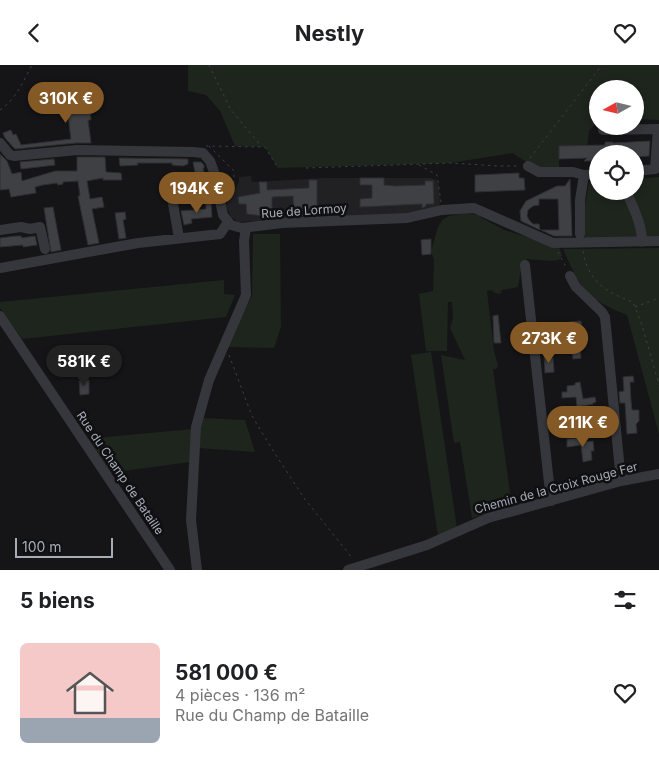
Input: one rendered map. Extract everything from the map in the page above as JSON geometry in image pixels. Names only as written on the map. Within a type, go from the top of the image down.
[{"type":"street","points":[[644,129],[658,129],[655,169],[644,170]]},
{"type":"street","points":[[0,143],[10,155],[14,156],[77,150],[203,153],[210,161],[214,171],[223,215],[228,223],[220,234],[138,243],[0,268]]},
{"type":"street","points":[[528,166],[539,172],[573,172],[589,175]]},
{"type":"street","points":[[580,238],[580,200],[584,175]]},
{"type":"street","points":[[172,198],[179,238]]},
{"type":"street","points":[[629,200],[642,235],[642,242]]},
{"type":"street","name":"Rue de Lormoy","points":[[228,223],[246,228],[282,223],[407,218],[442,210],[474,208],[553,243],[580,238],[642,242],[659,241]]},
{"type":"street","points":[[0,230],[40,227],[45,249]]},
{"type":"street","points":[[197,570],[191,520],[196,427],[209,380],[246,295],[244,241],[246,228]]},
{"type":"street","points":[[526,265],[551,501]]},
{"type":"street","points":[[570,276],[576,287],[605,317],[621,481]]},
{"type":"street","name":"Rue du Champ de Bataille","points":[[0,316],[170,570]]},
{"type":"street","name":"Chemin de la Croix Rouge Fer","points":[[353,568],[427,545],[476,522],[621,481],[659,474]]},
{"type":"path","points":[[0,110],[9,104],[15,96],[32,65]]},
{"type":"path","points":[[209,65],[231,110],[261,147]]},
{"type":"path","points":[[306,168],[450,163],[528,166],[531,157],[602,65]]},
{"type":"path","points":[[209,145],[234,171],[234,185],[221,207]]},
{"type":"path","points":[[192,152],[209,145],[265,147],[278,169]]},
{"type":"path","points":[[418,165],[437,175],[442,210]]},
{"type":"path","points":[[580,238],[585,264],[598,283],[613,295],[633,302],[642,325],[659,385]]},
{"type":"path","points":[[553,243],[570,276]]},
{"type":"path","points":[[634,307],[659,298]]},
{"type":"path","points":[[224,342],[252,416],[304,498],[353,559],[353,568]]},
{"type":"shaded area","points":[[188,65],[659,65],[659,120],[644,119],[644,80],[589,80],[589,131],[587,147],[559,147],[559,167],[535,166],[513,153],[450,163],[278,168],[265,147],[235,146],[220,111],[206,95],[188,91]]},
{"type":"shaded area","points":[[251,176],[252,182],[323,178],[431,178],[436,180],[439,186],[440,207],[406,214],[238,222],[231,217],[226,205],[239,182],[239,177]]},
{"type":"shaded area","points":[[659,177],[659,236],[585,238],[584,211],[589,183],[589,200],[644,200],[644,178]]},
{"type":"shaded area","points":[[467,213],[477,215],[504,230],[553,244],[560,249],[562,255],[559,260],[527,259],[522,263],[518,287],[502,290],[500,294],[491,290],[487,291],[494,351],[498,366],[496,369],[493,369],[512,507],[472,518],[460,442],[454,443],[441,355],[465,360],[450,328],[453,319],[452,302],[448,302],[447,351],[426,351],[419,294],[433,291],[434,260],[431,251],[442,220],[449,216]]},
{"type":"shaded area","points":[[253,234],[280,234],[281,327],[274,348],[230,347],[227,343],[252,296]]},
{"type":"shaded area","points":[[659,248],[659,434],[627,315],[602,303],[586,291],[574,274],[563,249]]},
{"type":"shaded area","points":[[224,280],[224,294],[235,295],[226,317],[22,339],[0,308],[0,302]]},
{"type":"shaded area","points":[[431,352],[457,528],[438,536],[411,355]]},
{"type":"shaded area","points":[[203,418],[245,420],[255,452],[198,448],[199,429]]},
{"type":"shaded area","points":[[192,429],[190,462],[109,473],[86,439]]},
{"type":"building","points":[[84,93],[85,99],[89,98],[91,120],[88,120],[91,143],[15,149],[5,138],[3,133],[11,130],[13,135],[16,134],[21,145],[71,139],[67,108],[64,109],[63,96]]},
{"type":"building","points":[[650,141],[649,156],[644,156],[644,145],[605,145],[605,142]]},
{"type":"building","points":[[589,145],[589,161],[584,161],[587,158],[559,159],[559,146]]},
{"type":"building","points":[[0,154],[7,161],[12,174],[21,172],[22,181],[55,171],[77,171],[77,157],[105,157],[106,172],[121,173],[122,180],[103,180],[103,178],[87,181],[90,199],[102,197],[104,207],[92,209],[99,243],[88,245],[78,196],[80,196],[78,181],[63,182],[63,184],[58,185],[57,183],[43,185],[35,187],[36,193],[11,197],[9,189],[0,190]]},
{"type":"building","points":[[119,158],[188,159],[188,164],[183,166],[172,165],[172,163],[137,163],[138,165],[120,166]]},
{"type":"building","points":[[54,159],[55,165],[21,169],[20,162]]},
{"type":"building","points":[[193,162],[201,162],[204,165],[206,182],[203,182],[207,197],[198,199]]},
{"type":"building","points":[[519,173],[519,178],[524,178],[525,190],[475,192],[475,175]]},
{"type":"building","points":[[360,178],[384,178],[384,185],[396,186],[425,185],[425,181],[433,181],[434,204],[426,204],[422,208],[422,204],[360,207],[360,199],[372,198],[372,185],[360,185]]},
{"type":"building","points":[[570,179],[572,236],[554,236],[541,230],[559,230],[558,199],[539,199],[539,205],[533,206],[528,210],[527,216],[529,220],[533,224],[539,224],[540,230],[521,221],[520,211],[526,201],[557,186],[565,186]]},
{"type":"building","points":[[309,180],[317,180],[317,215],[294,216],[293,196],[272,197],[272,217],[265,218],[264,216],[247,214],[246,204],[239,204],[238,197],[260,193],[259,182],[267,182],[267,190],[309,188]]},
{"type":"building","points":[[211,202],[212,217],[191,219],[192,223],[184,225],[181,211],[206,209],[206,203]]},
{"type":"building","points":[[53,207],[61,250],[51,252],[44,208]]},
{"type":"building","points":[[125,212],[126,219],[123,220],[126,238],[119,239],[115,213]]},
{"type":"building","points":[[21,236],[22,238],[35,236],[37,245],[0,247],[0,238]]},
{"type":"building","points":[[431,239],[431,254],[422,255],[421,240]]},
{"type":"building","points":[[498,315],[501,343],[494,343],[493,316]]},
{"type":"building","points":[[581,321],[583,345],[580,345],[581,358],[573,359],[569,322]]},
{"type":"building","points":[[549,353],[550,359],[553,358],[554,372],[545,373],[544,354]]},
{"type":"building","points":[[633,376],[634,382],[630,382],[632,410],[639,410],[639,421],[636,424],[637,433],[627,434],[625,403],[620,403],[619,392],[624,391],[623,377]]},
{"type":"building","points":[[89,380],[89,394],[80,395],[79,381]]},
{"type":"building","points":[[580,382],[583,399],[595,397],[596,402],[577,407],[576,397],[562,398],[562,392],[567,392],[567,386]]},
{"type":"building","points":[[583,438],[584,442],[593,441],[594,451],[591,451],[592,460],[583,462],[581,445],[567,447],[567,439]]}]
